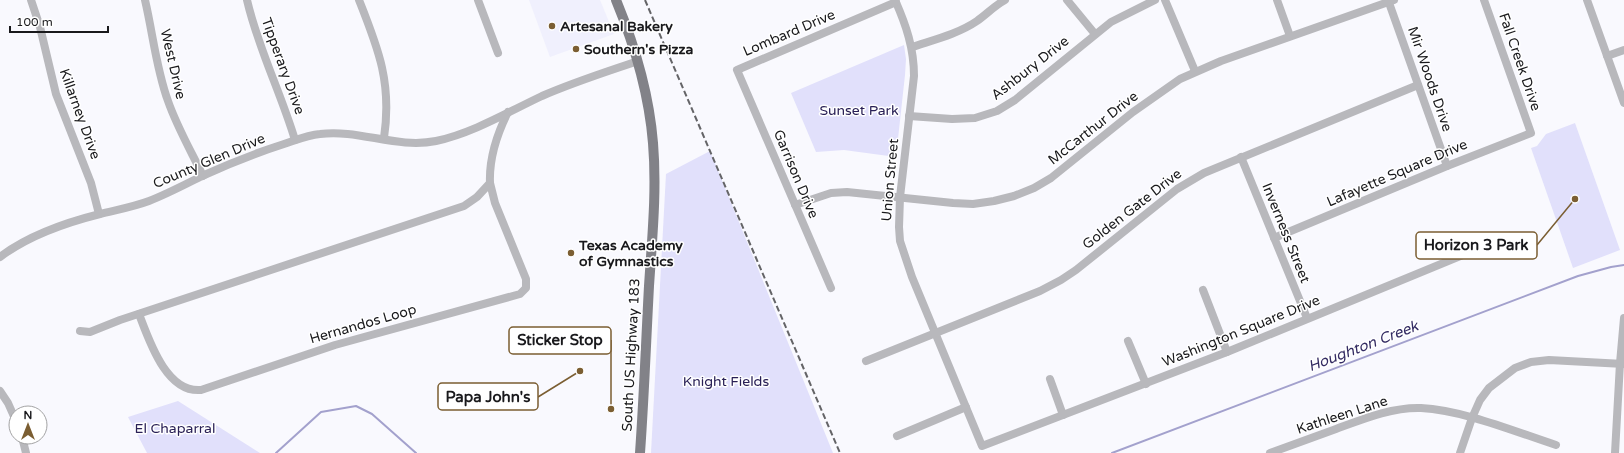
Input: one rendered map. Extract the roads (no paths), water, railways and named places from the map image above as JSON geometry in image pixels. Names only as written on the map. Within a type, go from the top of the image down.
[{"type":"main road","name":"South US Highway 183","points":[[616,0],[628,28],[638,61],[646,97],[653,143],[654,174],[640,453]]},
{"type":"street","name":"Killarney Drive","points":[[31,0],[40,27],[56,94],[91,183],[99,214]]},
{"type":"street","name":"West Drive","points":[[145,0],[161,79],[168,102],[176,124],[203,176]]},
{"type":"street","name":"Tipperary Drive","points":[[247,0],[258,40],[286,108],[295,140]]},
{"type":"street","points":[[359,0],[378,48],[384,71],[387,108],[384,138]]},
{"type":"street","points":[[478,0],[498,53]]},
{"type":"street","points":[[912,47],[962,29],[977,21],[992,8],[1005,0]]},
{"type":"street","points":[[1068,0],[1095,34]]},
{"type":"street","name":"Ashbury Drive","points":[[909,116],[952,119],[974,118],[997,111],[1015,100],[1110,22],[1155,0]]},
{"type":"street","points":[[1165,0],[1195,72]]},
{"type":"street","points":[[1277,0],[1290,36]]},
{"type":"street","name":"Fall Creek Drive","points":[[1484,0],[1531,132]]},
{"type":"street","points":[[1587,0],[1624,103]]},
{"type":"street","name":"Union Street","points":[[895,1],[907,27],[914,59],[914,76],[900,197],[900,241],[935,333],[982,446]]},
{"type":"street","name":"Lombard Drive","points":[[737,70],[895,1]]},
{"type":"street","name":"McCarthur Drive","points":[[795,205],[831,193],[847,192],[973,204],[994,202],[1014,196],[1027,191],[1050,178],[1138,108],[1180,79],[1290,36],[1390,1]]},
{"type":"street","name":"Mir Woods Drive","points":[[1390,1],[1447,166]]},
{"type":"street","points":[[1607,56],[1624,50]]},
{"type":"street","name":"County Glen Drive","points":[[0,257],[29,238],[99,214],[149,201],[240,159],[295,140],[320,134],[333,133],[384,138],[408,143],[435,141],[467,131],[576,83],[638,61]]},
{"type":"street","name":"Garrison Drive","points":[[737,70],[831,288]]},
{"type":"street","name":"Golden Gate Drive","points":[[866,361],[1061,280],[1076,270],[1181,186],[1204,173],[1418,85]]},
{"type":"street","name":"Hernandos Loop","points":[[139,314],[154,354],[161,364],[185,388],[200,390],[277,363],[335,345],[396,330],[468,307],[520,294],[526,288],[526,279],[495,204],[490,183],[490,168],[498,134],[508,112]]},
{"type":"street","name":"Lafayette Square Drive","points":[[1274,238],[1531,132]]},
{"type":"street","name":"Inverness Street","points":[[1241,157],[1307,318]]},
{"type":"street","points":[[80,331],[90,332],[139,314],[458,209],[477,198],[490,183]]},
{"type":"street","name":"Washington Square Drive","points":[[982,446],[1227,352],[1509,236]]},
{"type":"street","points":[[1203,290],[1227,352]]},
{"type":"street","points":[[1614,453],[1622,364],[1624,318]]},
{"type":"street","points":[[1128,341],[1146,384]]},
{"type":"street","points":[[1460,453],[1480,400],[1489,388],[1515,368],[1531,362],[1549,360],[1622,364]]},
{"type":"street","points":[[1050,379],[1063,415]]},
{"type":"street","points":[[0,391],[9,405]]},
{"type":"street","points":[[896,436],[966,407]]},
{"type":"street","name":"Kathleen Lane","points":[[1270,453],[1358,421],[1400,410],[1420,408],[1438,410],[1472,418],[1556,445]]},
{"type":"waterway","name":"Houghton Creek","points":[[1112,453],[1578,276],[1624,265]]},
{"type":"waterway","name":"Houghton Creek","points":[[276,453],[321,412],[356,406],[372,414],[416,453]]},
{"type":"railway","points":[[645,0],[840,453]]},
{"type":"place","name":"Artesanal Bakery","points":[[552,26]]},
{"type":"place","name":"Southern's Pizza","points":[[576,49]]},
{"type":"place","name":"Horizon 3 Park","points":[[1575,199]]},
{"type":"place","name":"Texas Academy of Gymnastics","points":[[571,253]]},
{"type":"place","name":"Papa John's","points":[[580,371]]},
{"type":"place","name":"Sticker Stop","points":[[611,409]]},
{"type":"park label","name":"Sunset Park","points":[[859,110]]},
{"type":"park label","name":"Knight Fields","points":[[726,381]]},
{"type":"park label","name":"El Chaparral","points":[[175,428]]}]
